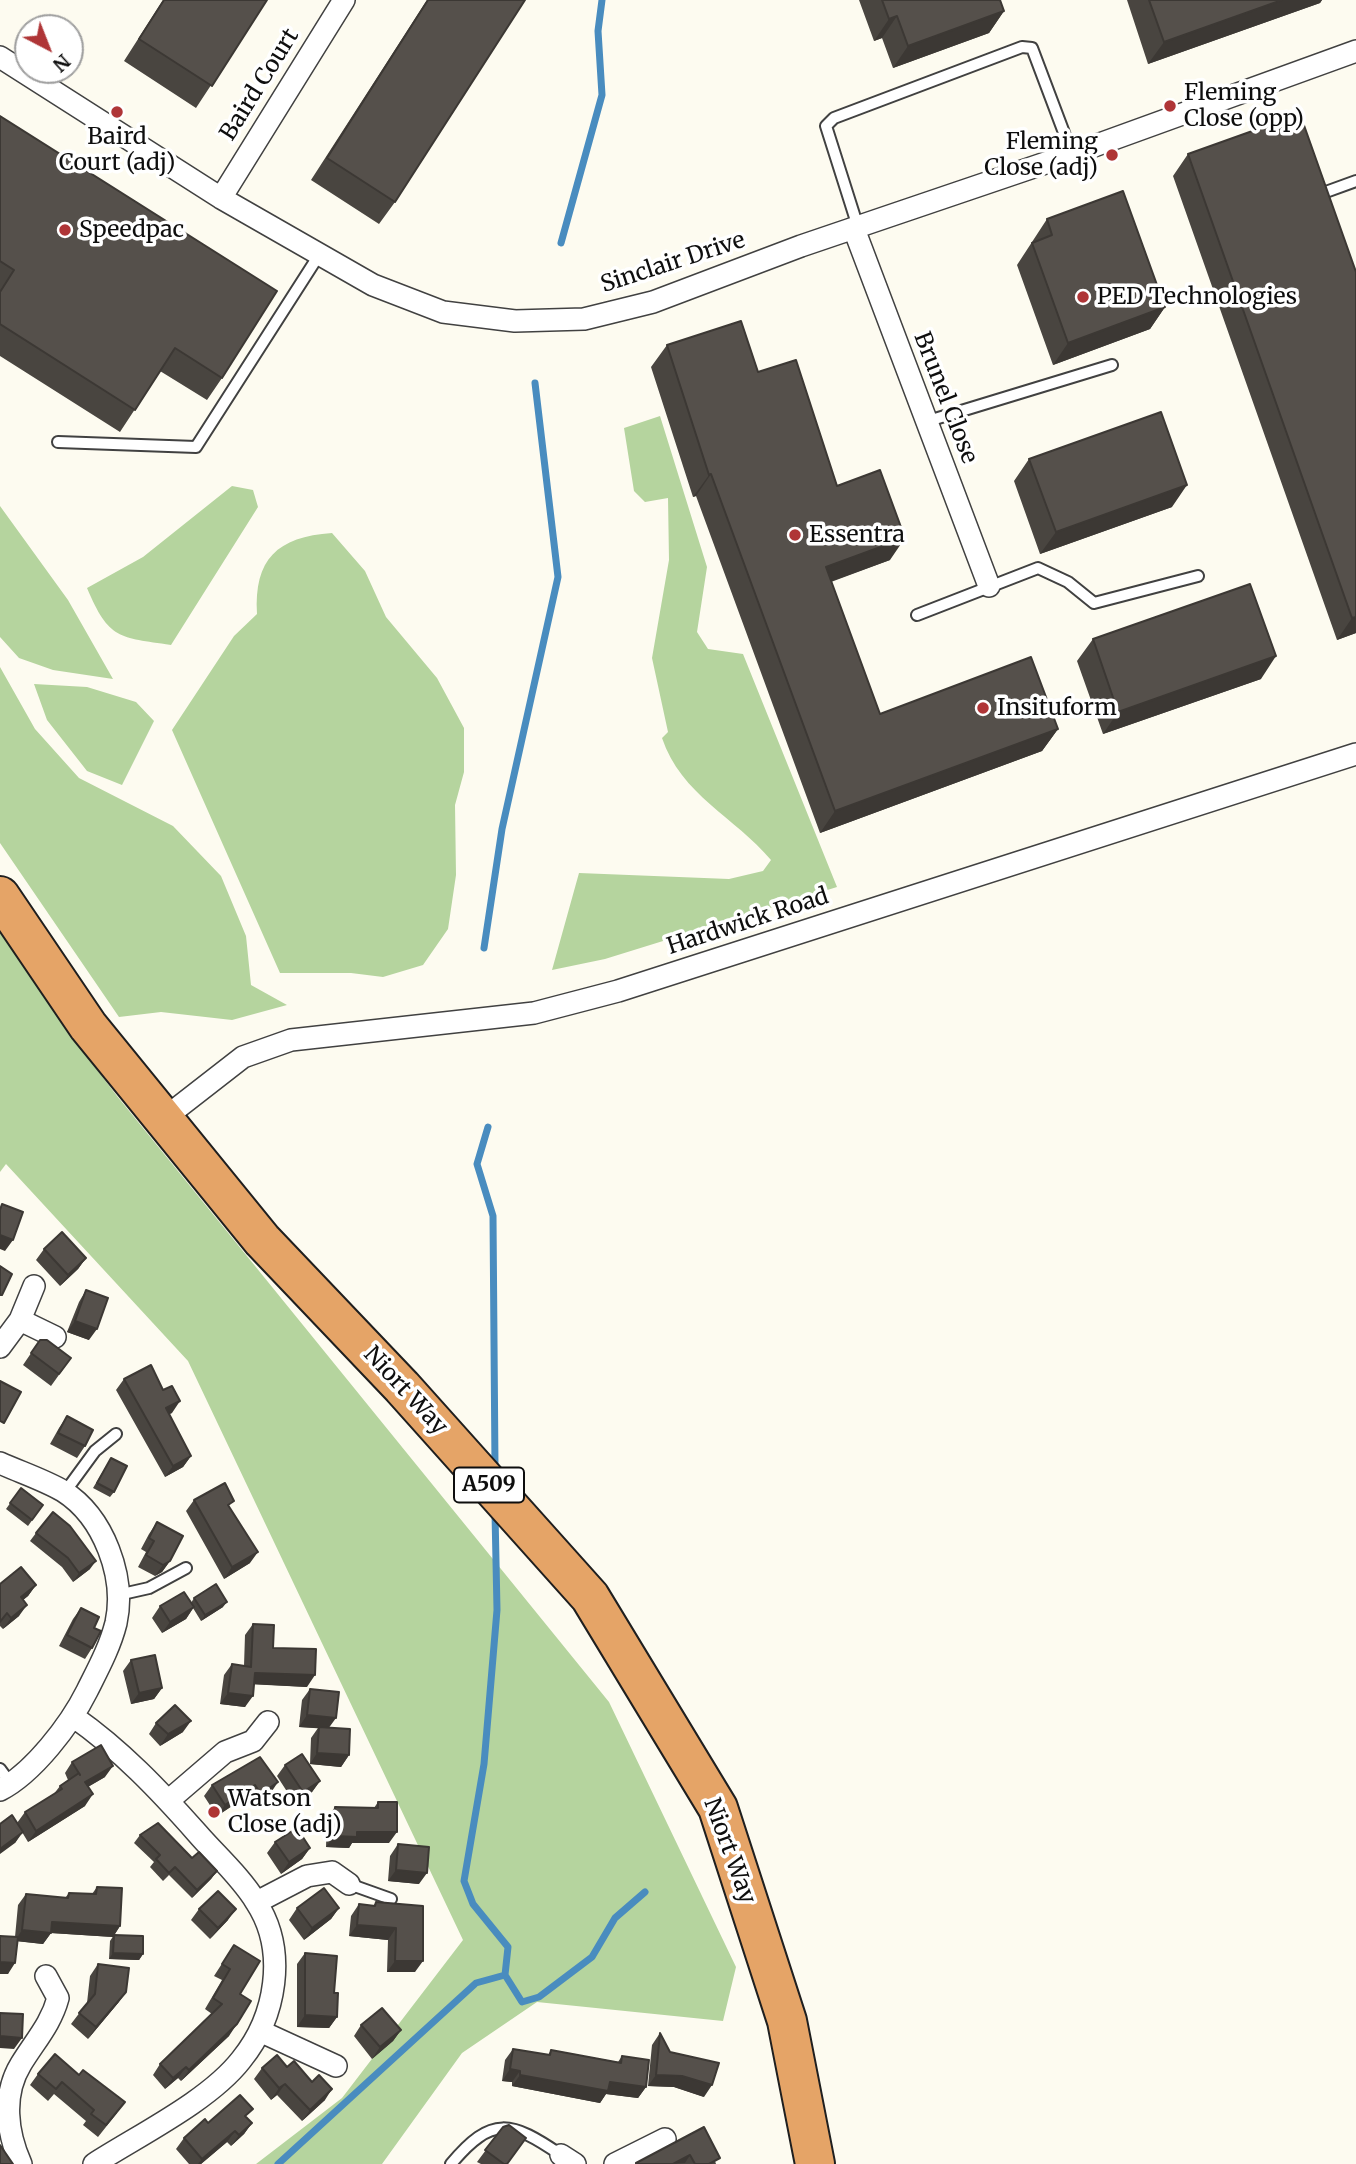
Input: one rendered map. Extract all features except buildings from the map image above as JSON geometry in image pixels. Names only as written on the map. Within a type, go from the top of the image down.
[{"type":"highway","name":"Niort Way","points":[[0,896],[88,1026],[262,1240],[402,1387],[590,1597],[718,1808],[787,2021],[815,2164]]},
{"type":"street","name":"Baird Court","points":[[221,198],[344,0]]},
{"type":"street","name":"Sinclair Drive","points":[[0,57],[221,198],[373,285],[443,312],[515,321],[584,319],[653,302],[856,228],[1072,155],[1356,51]]},
{"type":"street","name":"Brunel Close","points":[[856,228],[925,422],[989,586]]},
{"type":"street","name":"Hardwick Road","points":[[162,1120],[243,1057],[291,1040],[534,1013],[618,991],[1356,754]]},
{"type":"street","points":[[0,1347],[20,1320],[34,1286]]},
{"type":"street","points":[[20,1320],[55,1337]]},
{"type":"street","points":[[0,1463],[65,1492],[94,1523],[112,1556],[118,1595],[110,1644],[74,1717],[4,1781]]},
{"type":"street","points":[[74,1717],[112,1744],[168,1801],[257,1902],[269,1930],[275,1960],[271,2001],[262,2032],[240,2062],[217,2085],[94,2164]]},
{"type":"street","points":[[168,1801],[225,1752],[253,1741],[268,1722]]},
{"type":"street","points":[[257,1902],[307,1876],[332,1872],[349,1884]]},
{"type":"street","points":[[21,2164],[12,2144],[7,2118],[19,2066],[53,2016],[58,1998],[46,1976]]},
{"type":"street","points":[[262,2032],[336,2066]]},
{"type":"street","points":[[615,2164],[665,2138]]},
{"type":"lane","points":[[856,228],[826,125],[834,118],[1022,47],[1032,48],[1040,64],[1072,155]]},
{"type":"lane","points":[[1323,193],[1356,181]]},
{"type":"lane","points":[[58,442],[196,447],[319,254]]},
{"type":"lane","points":[[925,422],[1112,365]]},
{"type":"lane","points":[[917,615],[1038,568],[1068,582],[1094,603],[1198,576]]},
{"type":"lane","points":[[65,1492],[95,1451],[116,1434]]},
{"type":"lane","points":[[118,1595],[149,1588],[186,1568]]},
{"type":"lane","points":[[349,1884],[391,1899]]},
{"type":"lane","points":[[452,2164],[472,2140],[494,2128],[516,2130],[568,2159]]},
{"type":"green space","points":[[660,416],[707,567],[697,632],[708,649],[743,654],[837,887],[605,959],[552,970],[579,873],[729,879],[763,871],[771,860],[695,790],[671,758],[662,738],[668,732],[652,658],[669,560],[668,498],[645,502],[634,491],[624,428]]},
{"type":"green space","points":[[232,486],[253,490],[258,507],[171,645],[127,637],[110,627],[102,618],[87,588],[143,557]]},
{"type":"green space","points":[[0,506],[68,600],[113,679],[53,670],[19,658],[0,637]]},
{"type":"green space","points":[[332,533],[365,571],[386,617],[437,678],[464,728],[464,772],[455,805],[456,875],[448,929],[423,965],[383,977],[351,973],[280,973],[172,730],[234,636],[257,614],[260,579],[273,554],[297,540]]},
{"type":"green space","points":[[0,667],[35,729],[79,778],[173,826],[221,876],[246,936],[251,985],[287,1005],[232,1020],[161,1012],[119,1017],[0,843]]},
{"type":"green space","points":[[34,684],[87,687],[136,702],[154,721],[122,785],[87,771],[47,720]]},
{"type":"green space","points":[[0,927],[62,1024],[117,1096],[609,1702],[736,1967],[723,2021],[537,2002],[462,2053],[382,2164],[256,2164],[342,2098],[463,1940],[188,1361],[6,1164],[0,1172]]},
{"type":"waterway","points":[[561,243],[602,95],[598,31],[602,0]]},
{"type":"waterway","points":[[484,948],[502,829],[558,577],[535,383]]},
{"type":"waterway","points":[[488,1127],[477,1164],[493,1216],[495,1467]]},
{"type":"waterway","points":[[278,2164],[476,1983],[505,1975],[508,1947],[473,1904],[464,1881],[484,1764],[497,1610],[495,1513]]},
{"type":"waterway","points":[[505,1975],[522,2002],[539,1997],[592,1957],[615,1918],[645,1892]]},
{"type":"place","name":"Fleming Close (opp)","points":[[1170,106]]},
{"type":"place","name":"Baird Court (adj)","points":[[117,112]]},
{"type":"place","name":"Fleming Close (adj)","points":[[1112,155]]},
{"type":"place","name":"Speedpac","points":[[65,230]]},
{"type":"place","name":"PED Technologies","points":[[1083,297]]},
{"type":"place","name":"Essentra","points":[[795,535]]},
{"type":"place","name":"Insituform","points":[[983,708]]},
{"type":"place","name":"Watson Close (adj)","points":[[214,1812]]}]
